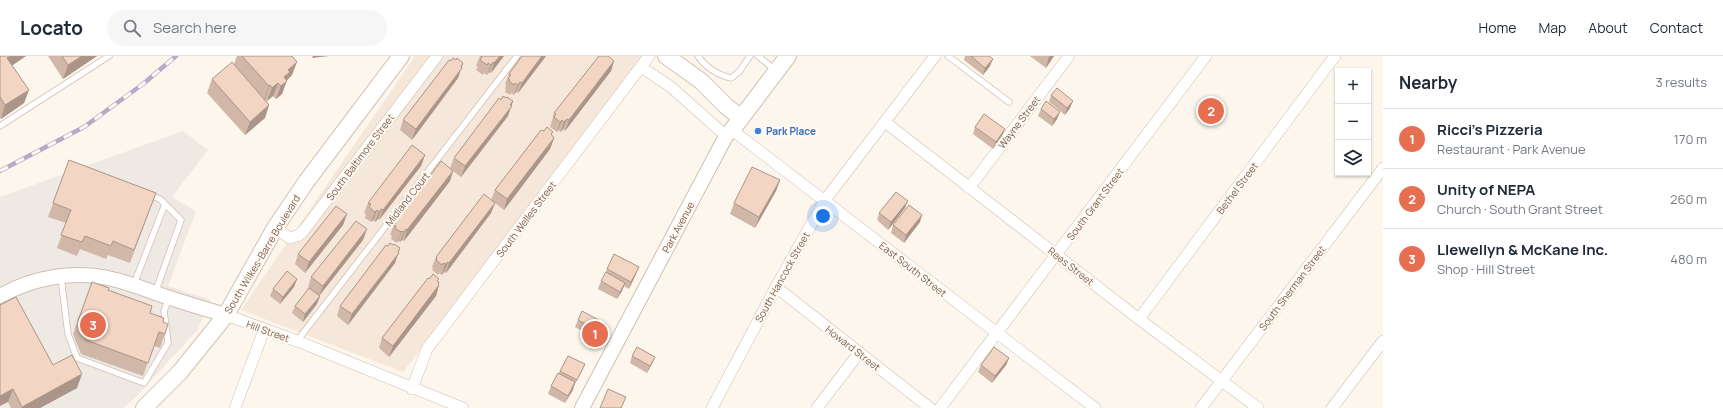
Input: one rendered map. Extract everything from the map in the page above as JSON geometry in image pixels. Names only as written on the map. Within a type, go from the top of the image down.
[{"type":"main road","name":"South Wilkes-Barre Boulevard","points":[[144,408],[180,372],[226,315],[275,228],[342,132],[401,56]]},
{"type":"main road","name":"Park Avenue","points":[[733,128],[788,56]]},
{"type":"main road","points":[[671,60],[701,82],[726,106],[733,128]]},
{"type":"street","name":"South Baltimore Street","points":[[275,228],[290,238],[299,235],[304,230],[437,56]]},
{"type":"street","name":"South Welles Street","points":[[412,389],[427,349],[649,56]]},
{"type":"street","name":"South Hancock Street","points":[[712,408],[776,287],[825,200],[935,56]]},
{"type":"street","name":"Wayne Street","points":[[969,188],[1069,56]]},
{"type":"street","name":"South Grant Street","points":[[940,408],[1206,56]]},
{"type":"street","name":"Bethel Street","points":[[1139,319],[1335,56]]},
{"type":"street","name":"East South Street","points":[[641,67],[733,128],[996,333],[1095,408]]},
{"type":"street","name":"Rees Street","points":[[885,122],[1139,319],[1258,408]]},
{"type":"street","name":"Park Avenue","points":[[582,408],[733,128]]},
{"type":"street","name":"South Sherman Street","points":[[1201,408],[1383,168]]},
{"type":"street","name":"Hill Street","points":[[0,296],[13,289],[38,280],[61,275],[85,275],[112,279],[226,315],[264,330],[298,341],[412,389],[463,408]]},
{"type":"street","name":"Howard Street","points":[[776,287],[930,408]]},
{"type":"street","points":[[235,408],[264,330]]},
{"type":"street","points":[[1332,408],[1383,341]]},
{"type":"street","points":[[817,408],[859,353]]},
{"type":"lane","points":[[0,126],[109,56]]},
{"type":"lane","name":"Midland Court","points":[[298,341],[517,56]]},
{"type":"lane","points":[[698,56],[704,64],[720,76],[731,78],[739,72],[750,56]]},
{"type":"lane","points":[[758,56],[776,72]]},
{"type":"lane","points":[[948,56],[1009,102]]},
{"type":"lane","points":[[61,275],[68,334],[77,358],[144,383],[168,343],[162,295],[182,220],[160,200],[140,191]]},
{"type":"lane","points":[[134,286],[165,204]]},
{"type":"shaded area","points":[[415,56],[649,56],[403,372],[241,310]]},
{"type":"shaded area","points":[[183,131],[208,150],[172,197],[196,211],[168,286],[211,300],[198,329],[137,396],[123,408],[0,408],[0,197]]},
{"type":"building","points":[[0,56],[11,56],[7,58],[29,90],[5,105],[0,97]]},
{"type":"building","points":[[62,56],[82,56],[68,65]]},
{"type":"building","points":[[242,56],[292,56],[297,62],[288,70],[290,72],[284,77],[287,81],[281,86],[278,83],[272,88]]},
{"type":"building","points":[[481,56],[500,56],[494,63],[493,62],[491,65],[488,63],[487,65],[480,60],[482,57]]},
{"type":"building","points":[[522,56],[542,56],[522,83],[520,82],[518,85],[515,83],[514,85],[509,81],[510,80],[508,78],[511,75],[509,74]]},
{"type":"building","points":[[599,56],[608,56],[614,61],[569,120],[567,119],[564,122],[562,120],[560,122],[554,117],[556,114],[554,113]]},
{"type":"building","points":[[971,56],[989,56],[993,59],[985,68]]},
{"type":"building","points":[[453,58],[456,60],[457,58],[463,63],[461,66],[462,68],[416,129],[403,120],[449,60],[451,61]]},
{"type":"building","points":[[232,62],[269,105],[250,122],[212,79]]},
{"type":"building","points":[[1057,88],[1073,101],[1067,108],[1051,95]]},
{"type":"building","points":[[503,96],[513,101],[510,105],[512,106],[465,166],[454,158],[499,98],[501,100]]},
{"type":"building","points":[[1046,101],[1060,112],[1054,119],[1041,109]]},
{"type":"building","points":[[984,114],[1005,129],[996,142],[975,127]]},
{"type":"building","points":[[547,127],[553,132],[551,134],[554,138],[507,199],[495,190],[541,130],[544,131]]},
{"type":"building","points":[[412,145],[425,155],[383,210],[381,209],[379,212],[377,210],[375,212],[369,207],[371,204],[368,203]]},
{"type":"building","points":[[69,160],[156,193],[134,250],[113,241],[111,246],[85,236],[82,242],[61,235],[71,210],[53,203]]},
{"type":"building","points":[[441,161],[453,171],[407,230],[406,229],[404,232],[401,232],[395,228],[395,222]]},
{"type":"building","points":[[752,167],[780,180],[759,217],[734,203]]},
{"type":"building","points":[[896,192],[908,201],[891,222],[879,213]]},
{"type":"building","points":[[484,194],[495,203],[449,263],[443,263],[442,265],[436,260],[436,257]]},
{"type":"building","points":[[909,205],[922,215],[906,235],[893,225]]},
{"type":"building","points":[[336,206],[347,214],[309,262],[298,254]]},
{"type":"building","points":[[356,221],[367,229],[323,286],[311,277]]},
{"type":"building","points":[[390,243],[400,248],[399,253],[352,314],[340,306],[386,245],[388,246]]},
{"type":"building","points":[[614,254],[639,267],[631,282],[607,269]]},
{"type":"building","points":[[287,271],[297,279],[283,297],[273,289]]},
{"type":"building","points":[[606,272],[625,283],[620,292],[601,281]]},
{"type":"building","points":[[433,274],[439,279],[437,281],[439,282],[439,285],[393,346],[382,338],[428,278],[429,279]]},
{"type":"building","points":[[92,282],[109,288],[108,290],[152,306],[150,313],[164,318],[163,322],[168,324],[165,334],[159,332],[148,363],[86,340],[78,321]]},
{"type":"building","points":[[309,288],[320,296],[305,314],[295,306]]},
{"type":"building","points":[[16,297],[53,365],[72,355],[82,374],[22,407],[13,389],[0,396],[0,305]]},
{"type":"building","points":[[582,311],[606,324],[602,332],[578,320]]},
{"type":"building","points":[[637,347],[655,357],[650,366],[632,356]]},
{"type":"building","points":[[994,347],[1009,358],[995,376],[981,365]]},
{"type":"building","points":[[568,356],[585,364],[577,380],[560,371]]},
{"type":"building","points":[[558,373],[575,382],[568,396],[551,386]]},
{"type":"building","points":[[608,389],[626,397],[621,408],[600,408]]},
{"type":"railway","points":[[0,171],[84,127],[143,84],[176,56]]},
{"type":"place","name":"Unity of NEPA","points":[[1211,111]]},
{"type":"place","name":"Park Place","points":[[758,131]]},
{"type":"place","name":"Llewellyn & McKane Inc.","points":[[93,325]]},
{"type":"place","name":"Ricci's Pizzeria","points":[[595,334]]}]
